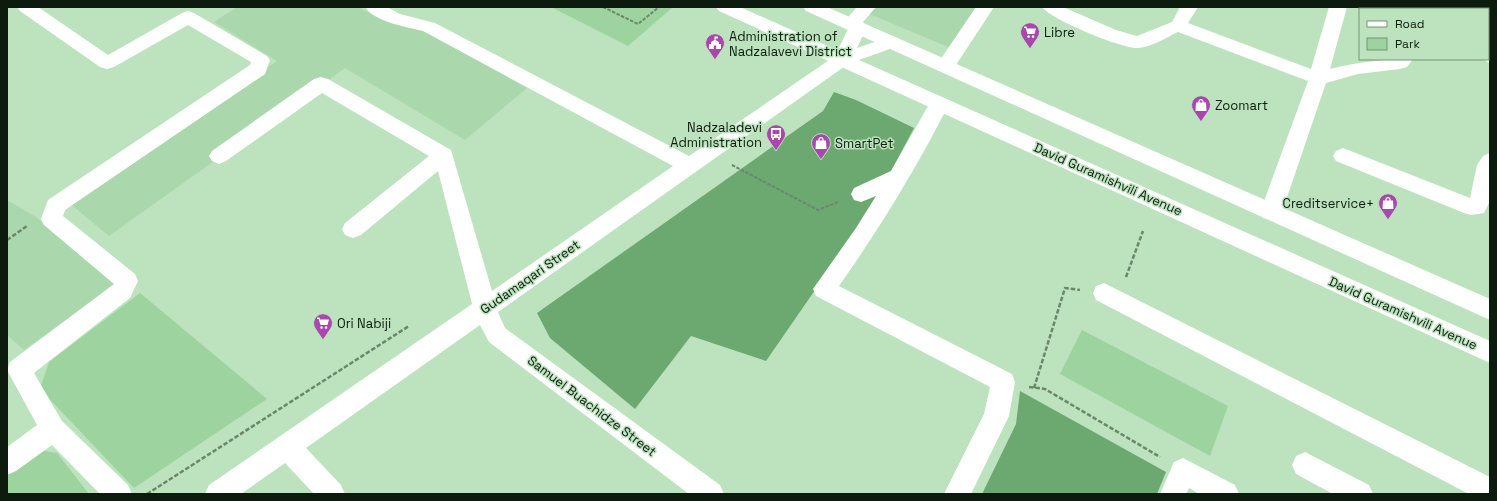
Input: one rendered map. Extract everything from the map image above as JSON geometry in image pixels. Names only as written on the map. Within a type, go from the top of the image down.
[{"type":"main road","points":[[26,7],[107,63],[188,17],[261,60],[258,69],[55,206],[52,219],[127,281],[122,291],[13,365],[54,428],[118,494]]},
{"type":"main road","points":[[374,7],[394,18],[429,27],[690,166]]},
{"type":"main road","name":"David Guramishvili Avenue","points":[[725,7],[1490,352]]},
{"type":"main road","points":[[812,7],[1490,310]]},
{"type":"main road","points":[[842,60],[854,25],[867,7]]},
{"type":"main road","points":[[945,66],[985,7]]},
{"type":"main road","points":[[1051,7],[1058,12],[1120,38],[1137,42],[1151,38],[1165,30],[1178,26],[1318,78],[1360,63],[1400,63],[1403,60]]},
{"type":"main road","points":[[1178,26],[1189,7]]},
{"type":"main road","points":[[1271,212],[1318,78],[1338,7]]},
{"type":"main road","points":[[842,60],[892,42]]},
{"type":"main road","name":"Gudamaqari Street","points":[[218,494],[842,60]]},
{"type":"main road","points":[[218,156],[321,84],[444,155],[353,229]]},
{"type":"main road","points":[[939,104],[926,130],[896,177],[864,234],[824,289],[1003,382],[996,416],[957,494]]},
{"type":"main road","name":"Samuel Buachidze Street","points":[[444,155],[485,308],[497,335],[711,494]]},
{"type":"main road","points":[[1343,156],[1471,208],[1477,207],[1487,165],[1490,161]]},
{"type":"main road","points":[[861,194],[896,177]]},
{"type":"main road","points":[[1111,296],[1490,491]]},
{"type":"main road","points":[[7,462],[54,428]]},
{"type":"main road","points":[[286,446],[332,494]]},
{"type":"main road","points":[[1305,465],[1360,494]]},
{"type":"main road","points":[[1173,494],[1183,471],[1226,494]]},
{"type":"path","points":[[603,7],[638,24],[660,7]]},
{"type":"path","points":[[708,153],[818,210],[861,194]]},
{"type":"path","points":[[1034,388],[1065,288],[1111,296],[1143,231]]},
{"type":"path","points":[[147,494],[412,324]]},
{"type":"path","points":[[1003,382],[1045,389],[1183,471]]},
{"type":"shaded area","points":[[237,7],[358,7],[377,17],[423,30],[527,88],[465,140],[345,68],[109,236],[68,202],[277,61],[214,22]]},
{"type":"shaded area","points":[[853,7],[992,7],[960,52]]},
{"type":"shaded area","points":[[834,92],[856,100],[914,128],[871,209],[766,361],[691,336],[635,409],[550,338],[537,313],[823,111]]},
{"type":"shaded area","points":[[7,200],[36,217],[115,285],[24,350],[7,335]]},
{"type":"shaded area","points":[[1020,391],[1166,472],[1157,494],[982,494],[1016,424]]},
{"type":"green space","points":[[551,7],[673,7],[628,46]]},
{"type":"green space","points":[[140,293],[267,399],[134,488],[40,389],[49,362]]},
{"type":"green space","points":[[1082,330],[1228,406],[1210,456],[1060,374]]},
{"type":"green space","points":[[38,450],[57,453],[89,494],[7,494],[7,472]]},
{"type":"place","name":"Libre","points":[[1030,49]]},
{"type":"place","name":"Administration of Nadzalavevi District","points":[[715,60]]},
{"type":"place","name":"Zoomart","points":[[1201,122]]},
{"type":"place","name":"Nadzaladevi Administration","points":[[776,151]]},
{"type":"place","name":"SmartPet","points":[[821,160]]},
{"type":"place","name":"Creditservice+","points":[[1388,220]]},
{"type":"place","name":"Ori Nabiji","points":[[323,340]]}]
